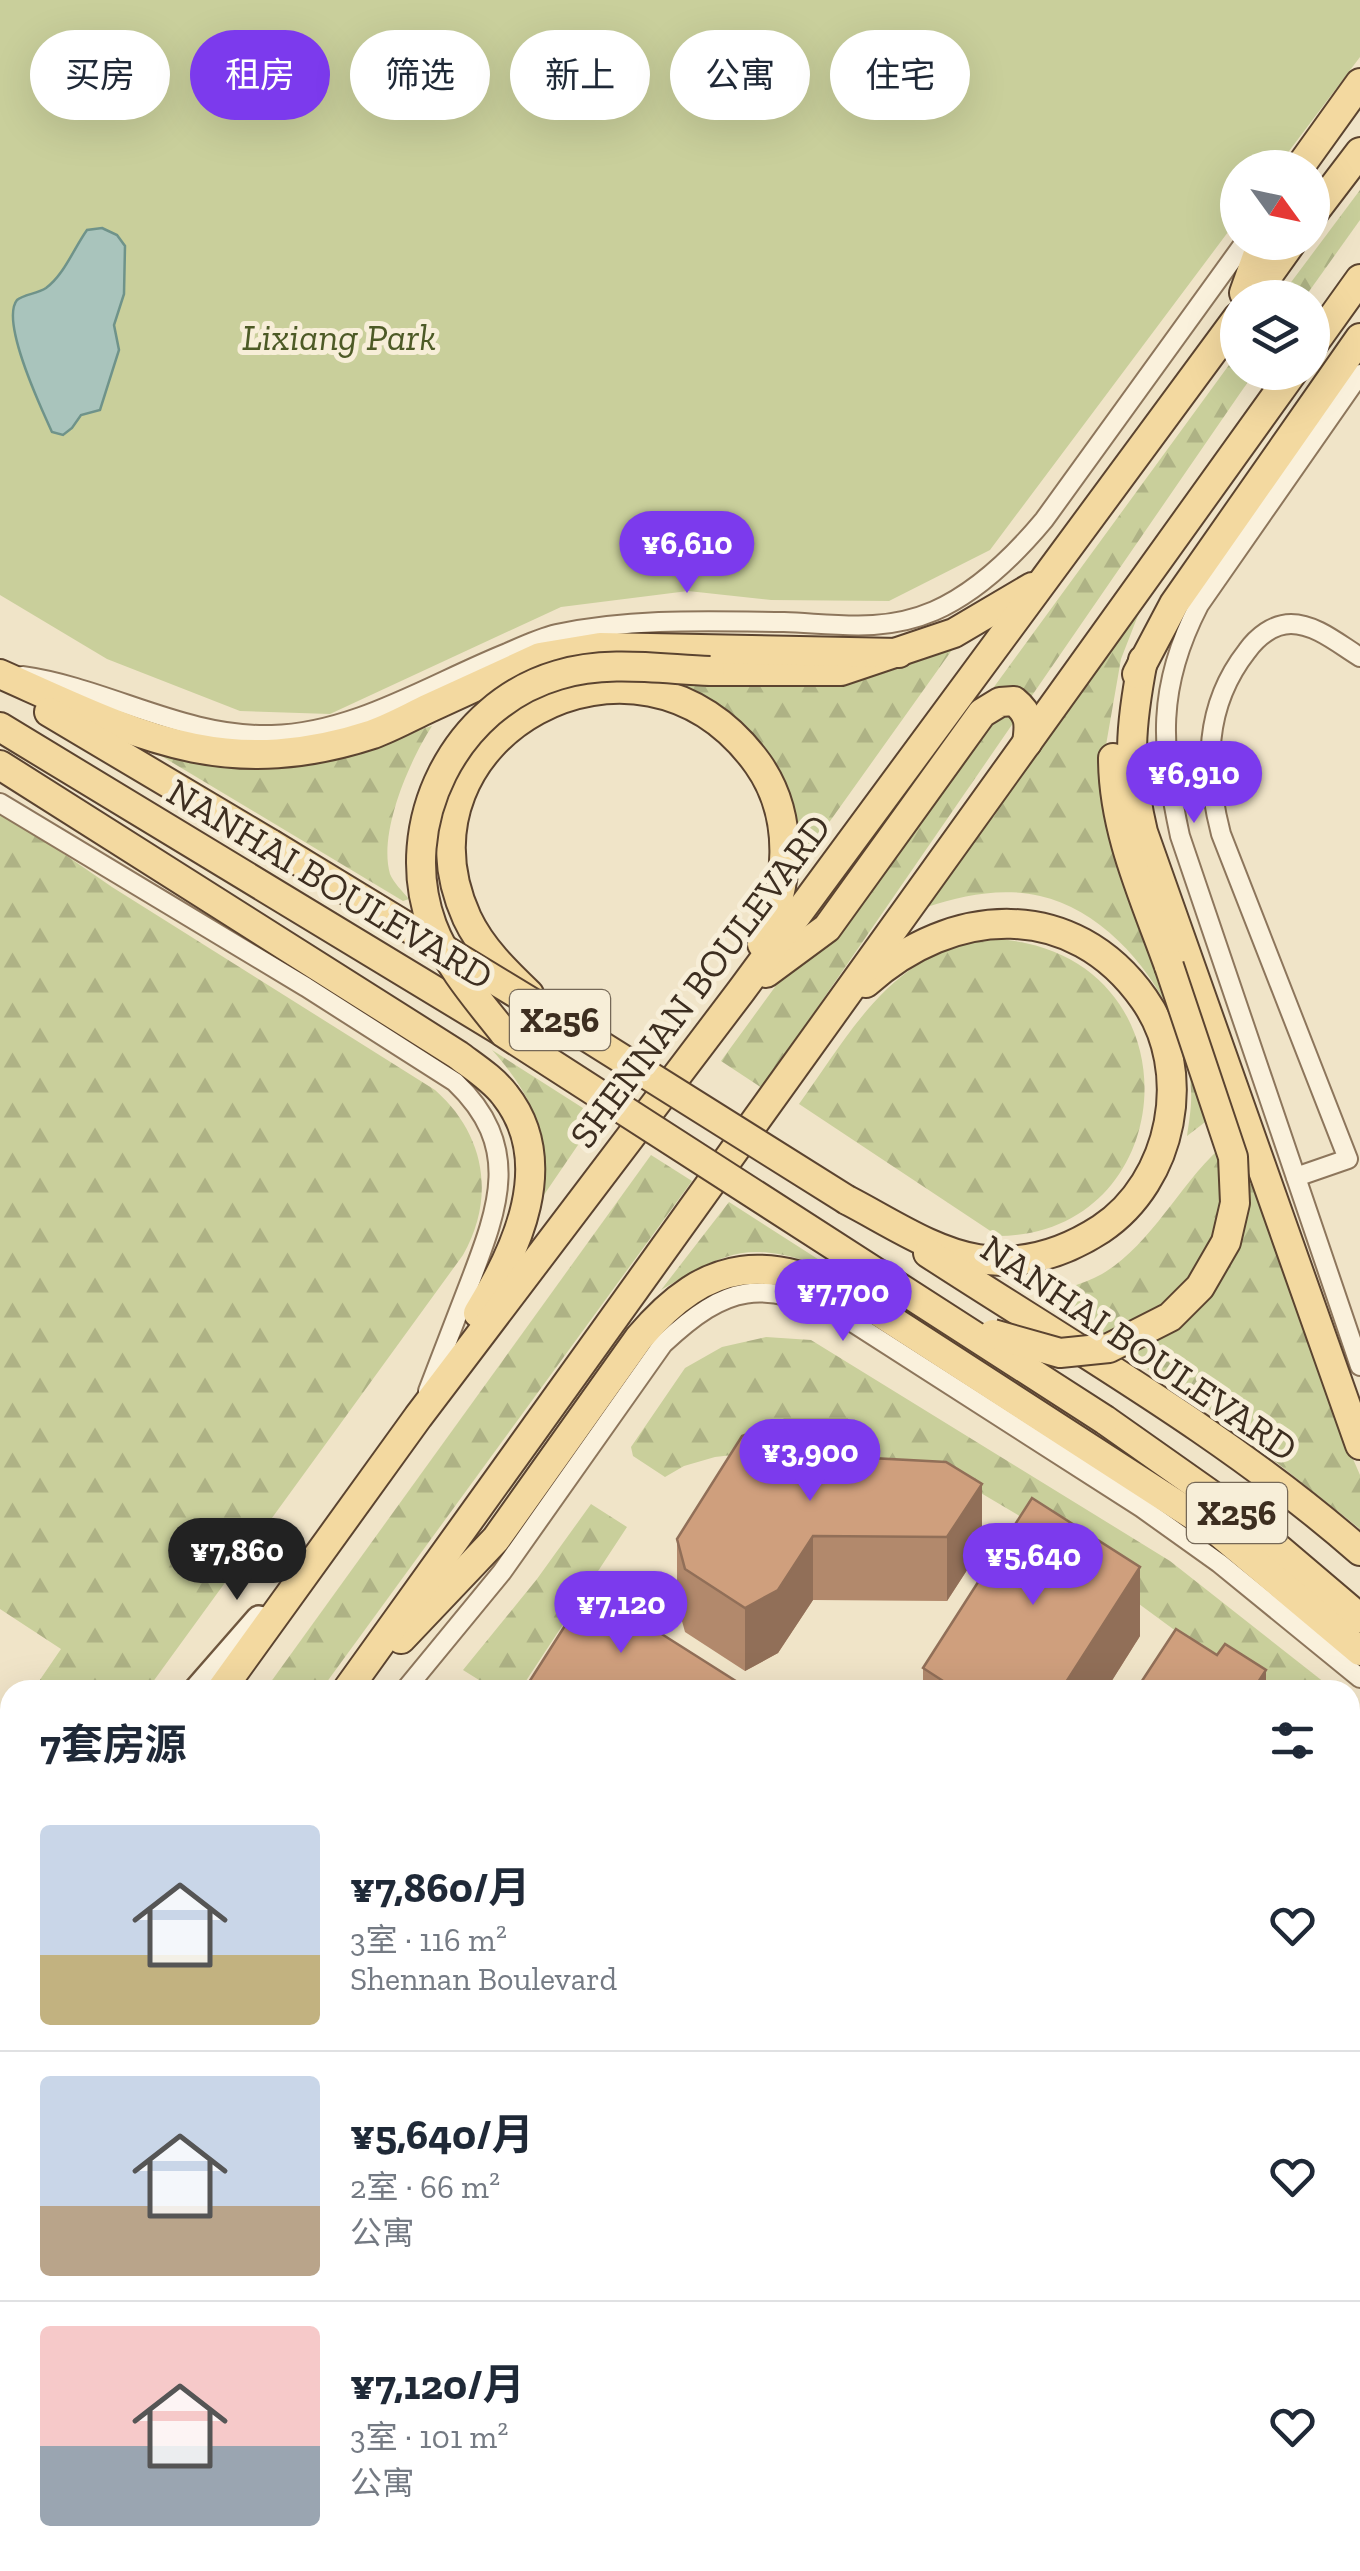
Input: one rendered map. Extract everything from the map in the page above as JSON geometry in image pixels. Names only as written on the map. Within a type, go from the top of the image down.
[{"type":"main road","points":[[1311,150],[1360,84]]},
{"type":"main road","points":[[1330,191],[1360,152]]},
{"type":"main road","points":[[1330,324],[1360,280]]},
{"type":"main road","name":"SHENNAN BOULEVARD","points":[[228,1680],[418,1416],[740,991],[1220,336]]},
{"type":"main road","points":[[950,1318],[1024,1345],[1060,1353],[1109,1348],[1170,1316],[1200,1287],[1226,1242],[1236,1203],[1233,1157],[1121,830],[1114,797],[1113,760],[1143,660],[1174,604],[1360,338]]},
{"type":"main road","points":[[356,1680],[1280,390]]},
{"type":"main road","points":[[504,1033],[448,958],[432,926],[421,858],[424,823],[434,790],[470,731],[496,707],[525,688],[557,675],[591,668],[842,672],[954,632],[1042,582]]},
{"type":"main road","points":[[0,674],[151,738],[249,756],[302,753],[376,733],[540,658],[600,647],[899,653]]},
{"type":"main road","points":[[1143,660],[1130,746],[1133,789],[1144,832],[1360,1445]]},
{"type":"main road","name":"NANHAI BOULEVARD","points":[[0,683],[557,1018],[847,1200],[1236,1454],[1313,1510],[1360,1551]]},
{"type":"main road","points":[[557,1018],[502,968],[468,919],[457,889],[452,858],[454,826],[475,767],[499,736],[530,712],[565,696],[603,688],[642,689],[679,699],[714,717],[742,743],[765,774],[780,810],[786,849],[783,888],[769,930],[740,991]]},
{"type":"main road","points":[[740,991],[827,928],[982,713],[1000,702],[1014,701],[1026,711],[1030,723],[1027,743]]},
{"type":"main road","name":"NANHAI BOULEVARD","points":[[0,727],[504,1033],[950,1318],[1171,1464],[1248,1522],[1360,1618]]},
{"type":"main road","points":[[0,765],[458,1055],[490,1079],[518,1116],[530,1162],[529,1186],[516,1244],[418,1416]]},
{"type":"main road","points":[[833,1015],[871,979],[909,952],[979,923],[1015,922],[1058,933],[1089,947],[1124,973],[1147,1002],[1163,1042],[1171,1101],[1168,1130],[1157,1165],[1138,1194],[1114,1220],[1082,1241],[1046,1256],[1011,1261],[977,1259],[932,1244],[847,1200]]},
{"type":"main road","points":[[359,1680],[496,1539],[639,1338],[665,1308],[692,1286],[726,1274],[792,1272],[822,1281],[862,1301],[1122,1466],[1216,1530],[1360,1651]]},
{"type":"main road","points":[[206,1680],[320,1552]]},
{"type":"street","points":[[0,674],[84,689],[196,727],[239,736],[276,736],[319,730],[396,702],[554,634],[656,619],[877,627],[934,611],[1016,554],[1232,260]]},
{"type":"street","points":[[1360,374],[1199,605],[1181,640],[1170,678],[1165,720],[1168,778],[1180,836],[1360,1366]]},
{"type":"street","points":[[1296,1177],[1348,1159],[1220,834],[1209,761],[1213,724],[1221,692],[1244,654],[1265,632],[1278,626],[1302,625],[1360,657]]},
{"type":"street","points":[[0,803],[306,987],[455,1082],[475,1101],[489,1124],[496,1150],[500,1177],[496,1210],[418,1416]]},
{"type":"street","points":[[413,1680],[502,1572],[664,1344],[691,1318],[726,1298],[766,1292],[798,1296],[841,1315],[1142,1508],[1220,1563],[1360,1678]]},
{"type":"green space","name":"Lixiang Park","points":[[0,0],[1360,0],[1360,57],[1290,150],[1220,150],[1220,243],[990,550],[889,601],[771,600],[688,591],[561,607],[330,714],[240,711],[107,659],[0,595]]},
{"type":"green space","points":[[1360,190],[1360,220],[1317,280],[1293,280],[1308,260],[1330,260],[1330,230]]},
{"type":"green space","points":[[1220,377],[1220,390],[1242,390],[762,1088],[721,1061]]},
{"type":"green space","points":[[1144,600],[1121,659],[1102,768],[1209,1119],[1187,1136],[1191,1090],[1177,1028],[1163,998],[1122,944],[1069,906],[1040,896],[983,894],[927,907]]},
{"type":"green space","points":[[962,636],[793,873],[772,775],[754,737],[717,704],[657,675]]},
{"type":"green space","points":[[432,726],[398,797],[388,838],[390,874],[409,899],[403,901],[158,754],[173,749],[249,764],[295,767],[335,759]]},
{"type":"green space","points":[[0,810],[112,887],[435,1090],[452,1107],[475,1146],[482,1189],[480,1211],[463,1255],[154,1680],[40,1680],[61,1649],[0,1609]]},
{"type":"green space","points":[[997,939],[1063,956],[1110,991],[1137,1039],[1144,1092],[1134,1145],[1106,1191],[1060,1224],[998,1236],[799,1104],[858,1021],[904,975],[931,957],[961,945]]},
{"type":"green space","points":[[492,1050],[597,1117],[533,1211],[543,1163],[540,1134],[525,1095]]},
{"type":"green space","points":[[1219,1149],[1256,1190],[1340,1429],[1360,1475],[1360,1529],[1213,1412],[1036,1297],[1086,1281],[1119,1262],[1150,1232]]},
{"type":"green space","points":[[651,1155],[692,1181],[328,1680],[272,1680]]},
{"type":"green space","points":[[729,1202],[835,1270],[783,1255],[745,1253],[708,1264],[661,1290]]},
{"type":"green space","points":[[766,1337],[811,1340],[1170,1561],[1321,1680],[1242,1680],[1018,1515],[947,1473],[750,1453],[715,1457],[684,1466],[665,1477],[633,1456],[631,1447],[685,1368],[722,1347]]},
{"type":"green space","points":[[591,1504],[627,1527],[527,1680],[479,1680],[463,1670],[537,1579]]},
{"type":"water","points":[[102,228],[117,235],[125,246],[124,294],[114,325],[119,350],[100,410],[81,415],[63,435],[52,432],[32,385],[18,345],[13,311],[17,300],[52,283],[87,230]]},
{"type":"building","points":[[784,1420],[847,1420],[858,1449],[853,1457],[946,1462],[982,1484],[947,1537],[813,1536],[778,1590],[745,1608],[685,1569],[677,1539],[742,1436]]},
{"type":"building","points":[[1032,1498],[1140,1567],[1067,1680],[942,1680],[923,1668]]},
{"type":"building","points":[[589,1588],[734,1680],[530,1680]]},
{"type":"building","points":[[1176,1629],[1217,1655],[1225,1644],[1266,1670],[1260,1680],[1143,1680]]}]
